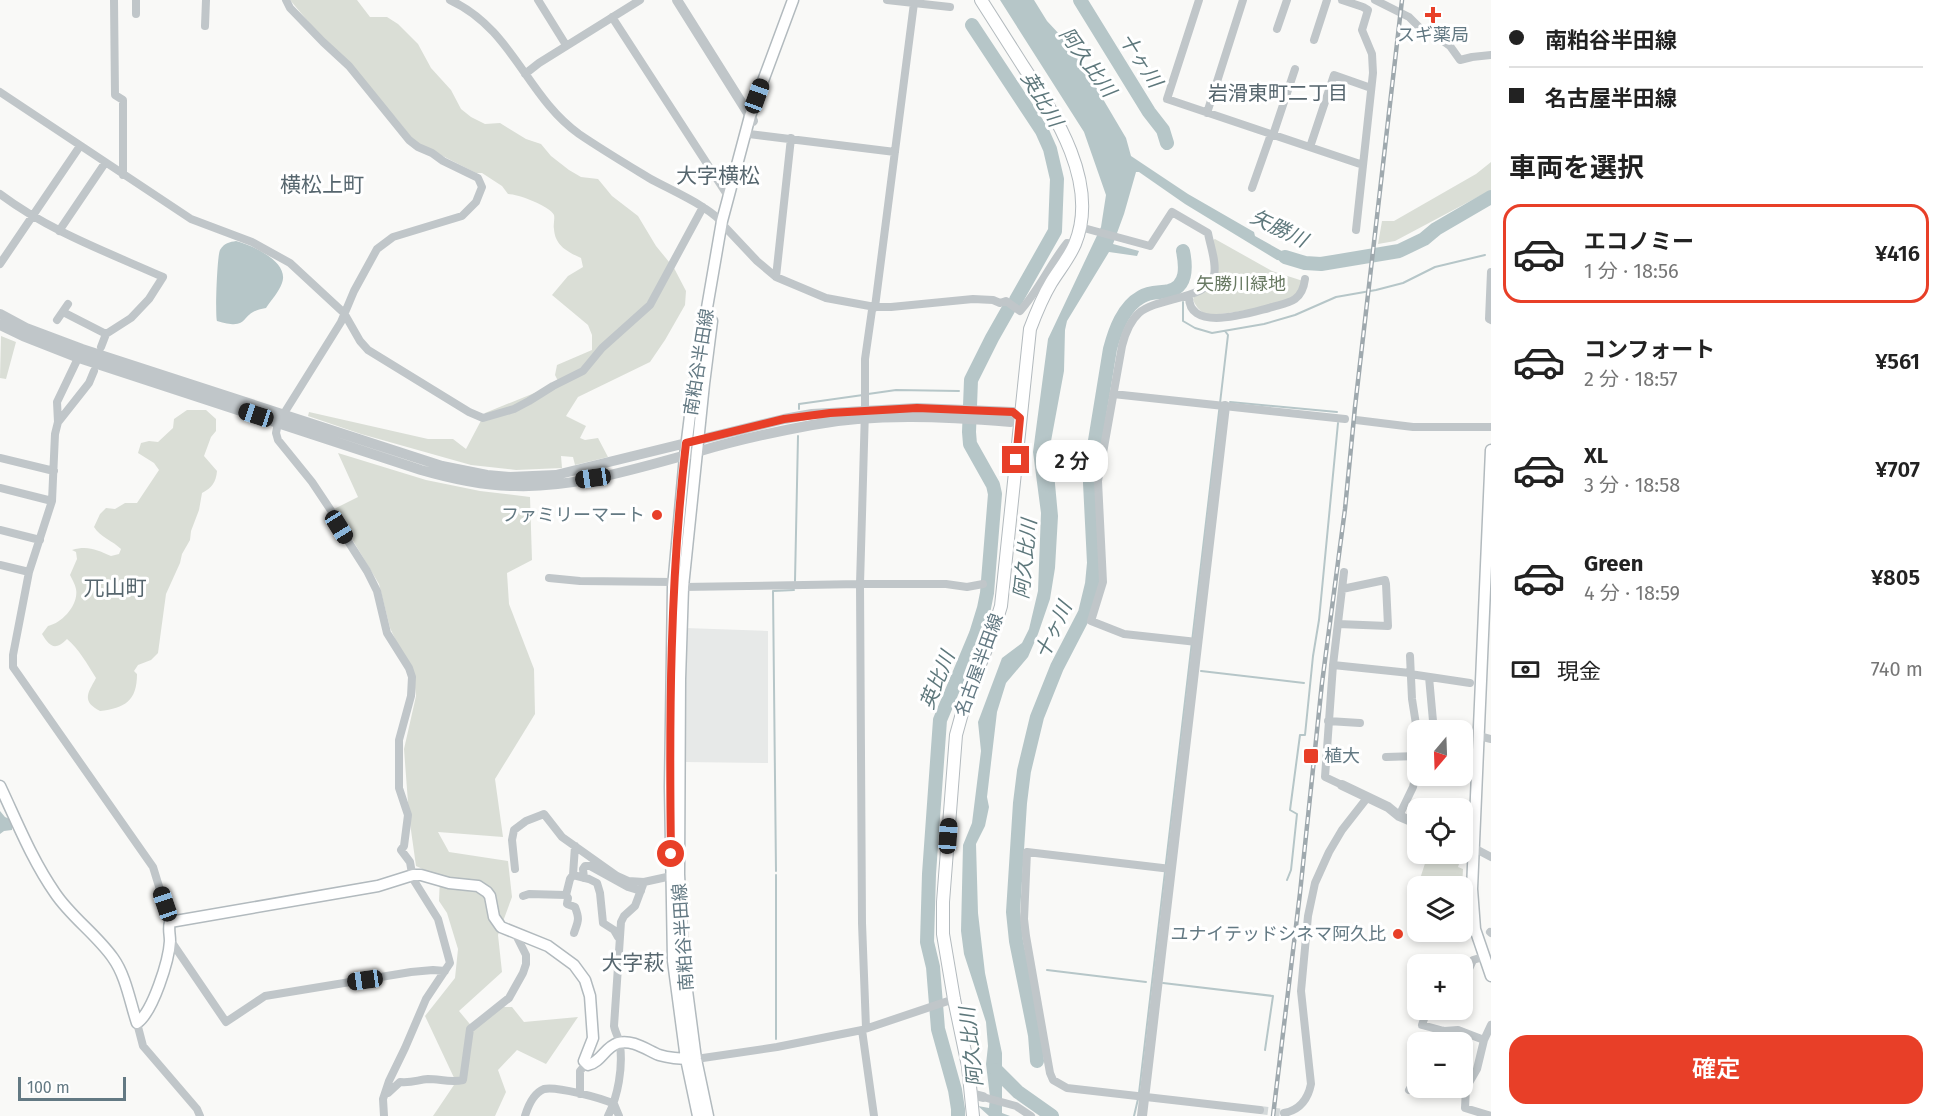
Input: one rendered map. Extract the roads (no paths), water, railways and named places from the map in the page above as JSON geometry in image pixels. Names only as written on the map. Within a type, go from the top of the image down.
[{"type":"main road","name":"南粕谷半田線","points":[[678,585],[728,196],[751,119],[793,0]]},
{"type":"main road","name":"南粕谷半田線","points":[[698,1116],[675,875],[680,679],[678,585],[686,443],[694,383],[724,224],[751,119],[797,0]]},
{"type":"main road","name":"名古屋半田線","points":[[973,1116],[977,1096],[948,1001],[943,934],[943,902],[954,748],[961,714],[1001,606],[1030,329],[1037,308],[1086,228],[1073,156],[1063,132],[981,0]]},
{"type":"main road","points":[[1491,450],[1489,569],[1480,684],[1473,909],[1475,929],[1491,976]]},
{"type":"main road","points":[[0,786],[43,875],[57,896],[99,940],[120,970],[137,1023],[143,1019],[154,1001],[170,943],[170,922],[378,886],[413,874],[484,889],[490,896],[496,923],[548,946],[574,965],[585,980],[590,996],[593,1038],[584,1061],[586,1064],[594,1064],[607,1049],[620,1042],[639,1045],[662,1056],[691,1059]]},
{"type":"main road","name":"南粕谷半田線","points":[[691,1059],[708,1116]]},
{"type":"street","points":[[114,0],[115,95],[123,100],[123,175]]},
{"type":"street","points":[[136,0],[136,14]]},
{"type":"street","points":[[206,0],[206,26]]},
{"type":"street","points":[[286,0],[290,8],[349,66],[409,140],[478,178],[482,187],[476,202],[462,216],[393,237],[377,249],[354,291],[341,322],[280,419],[276,433],[278,440],[319,492],[367,571],[377,591],[387,633],[409,668],[412,677],[411,696],[399,740],[399,788],[408,815],[404,846],[401,850],[410,862],[414,879],[435,912],[444,935],[450,963],[426,999],[389,1081],[383,1099],[384,1116]]},
{"type":"street","points":[[450,0],[476,14],[497,35],[551,108],[580,134],[648,177],[703,207],[724,224],[757,261],[776,277],[826,298],[876,307],[973,299],[1000,303],[1006,301],[1020,311],[1067,243],[1075,244]]},
{"type":"street","points":[[538,0],[566,45]]},
{"type":"street","points":[[525,74],[566,45],[640,0]]},
{"type":"street","points":[[677,0],[751,119]]},
{"type":"street","points":[[887,0],[950,8]]},
{"type":"street","points":[[1199,0],[1167,99],[1363,165]]},
{"type":"street","points":[[1207,113],[1243,0]]},
{"type":"street","points":[[1277,29],[1287,0]]},
{"type":"street","points":[[1314,40],[1327,0]]},
{"type":"street","points":[[1342,0],[1368,10],[1362,30],[1372,54],[1371,88],[1356,230]]},
{"type":"street","points":[[1375,0],[1401,13],[1421,29],[1435,35],[1450,46],[1460,60],[1491,55]]},
{"type":"street","points":[[874,1116],[864,1029],[862,922],[860,584],[865,359],[872,310],[876,307],[914,3]]},
{"type":"street","points":[[612,17],[728,196]]},
{"type":"street","points":[[1252,188],[1295,69]]},
{"type":"street","points":[[1310,147],[1334,75],[1371,88]]},
{"type":"street","points":[[0,92],[191,219],[252,242],[290,263],[344,313],[360,341],[376,356],[483,418],[522,405],[583,371],[603,348],[650,305],[703,207]]},
{"type":"street","points":[[749,134],[895,152]]},
{"type":"street","points":[[776,277],[792,138]]},
{"type":"street","points":[[0,264],[80,146]]},
{"type":"street","points":[[59,231],[105,163]]},
{"type":"street","points":[[0,194],[32,218],[163,277],[149,299],[131,318],[106,334],[101,347]]},
{"type":"street","points":[[1086,228],[1150,246],[1172,212],[1208,233],[1214,276],[1204,289],[1189,296],[1183,295],[1150,305],[1137,314],[1128,327],[1122,346],[1098,481],[1103,582],[1091,621],[1124,634],[1197,642]]},
{"type":"street","points":[[1491,272],[1489,319],[1491,320]]},
{"type":"street","points":[[1189,296],[1194,311],[1203,317],[1222,318],[1245,315],[1292,301],[1302,291],[1305,279]]},
{"type":"street","points":[[57,320],[68,304]]},
{"type":"street","points":[[63,312],[106,334]]},
{"type":"street","points":[[0,314],[80,354]]},
{"type":"street","points":[[0,325],[23,336],[280,419],[441,476],[504,486],[546,485],[593,478],[685,456],[697,446],[784,419],[812,414],[865,410],[909,417],[1013,412],[1020,418]]},
{"type":"street","points":[[80,354],[57,402],[58,422],[55,434],[52,501],[29,572],[13,655],[13,667],[153,867],[170,922]]},
{"type":"street","points":[[58,422],[89,383],[94,371]]},
{"type":"street","points":[[1113,394],[1345,419]]},
{"type":"street","points":[[1142,1116],[1225,406]]},
{"type":"street","points":[[280,419],[442,466],[510,477],[556,475],[686,443],[697,446]]},
{"type":"street","points":[[1356,420],[1413,427],[1491,428]]},
{"type":"street","points":[[0,458],[54,471]]},
{"type":"street","points":[[0,488],[52,501]]},
{"type":"street","points":[[0,530],[40,540]]},
{"type":"street","points":[[0,565],[29,572]]},
{"type":"street","points":[[1344,572],[1333,665],[1325,777],[1388,807],[1407,819]]},
{"type":"street","points":[[549,578],[678,585],[946,584],[967,587],[983,584]]},
{"type":"street","points":[[1338,624],[1388,626],[1385,580],[1342,590]]},
{"type":"street","points":[[1410,656],[1414,720]]},
{"type":"street","points":[[1333,665],[1480,684]]},
{"type":"street","points":[[1429,677],[1433,720]]},
{"type":"street","points":[[1329,721],[1360,723]]},
{"type":"street","points":[[1479,736],[1491,739]]},
{"type":"street","points":[[1386,757],[1407,756]]},
{"type":"street","points":[[1399,816],[1413,786]]},
{"type":"street","points":[[1284,1113],[1294,1110],[1307,1098],[1311,1084],[1301,991],[1308,916],[1315,883],[1342,830],[1367,798]]},
{"type":"street","points":[[514,869],[512,833],[526,821],[544,814],[558,834],[624,879],[644,882],[675,875]]},
{"type":"street","points":[[574,933],[579,923],[575,907],[567,904],[566,895],[573,875],[575,846]]},
{"type":"street","points":[[1474,848],[1491,857]]},
{"type":"street","points":[[1171,869],[1027,852],[1024,918],[1050,1073],[1053,1080],[1067,1088],[1260,1110]]},
{"type":"street","points":[[584,878],[583,869],[585,866],[590,866],[628,887],[641,891]]},
{"type":"street","points":[[573,875],[597,883],[603,923],[614,930],[619,938]]},
{"type":"street","points":[[608,1116],[614,1104],[619,1070],[620,1042],[614,1026],[621,922],[635,906],[644,882]]},
{"type":"street","points":[[523,896],[529,894],[566,895]]},
{"type":"street","points":[[385,1094],[400,1082],[412,1083],[428,1079],[452,1082],[463,1080],[469,1031],[510,998],[523,974],[526,955],[515,933]]},
{"type":"street","points":[[170,943],[226,1022],[265,996],[411,972],[445,971]]},
{"type":"street","points":[[1473,960],[1483,957]]},
{"type":"street","points":[[691,1059],[777,1047],[864,1029],[948,1001]]},
{"type":"street","points":[[1424,1020],[1422,1025],[1444,1031],[1458,1030],[1484,1040]]},
{"type":"street","points":[[137,1023],[143,1046],[197,1109],[200,1116]]},
{"type":"street","points":[[1491,1025],[1484,1040],[1477,1069],[1466,1088],[1465,1108],[1491,1116]]},
{"type":"street","points":[[580,1094],[580,1071],[586,1064]]},
{"type":"street","points":[[525,1116],[530,1103],[542,1090],[548,1089],[601,1098],[614,1104],[618,1116]]},
{"type":"street","points":[[977,1096],[1016,1106],[1031,1116]]},
{"type":"waterway","name":"十ヶ川","points":[[1080,0],[1149,112],[1163,130],[1167,143]]},
{"type":"waterway","name":"英比川","points":[[972,25],[1042,131],[1050,149],[1057,179],[1055,231],[1016,300]]},
{"type":"waterway","name":"矢勝川","points":[[1285,257],[1305,263],[1321,264],[1399,251],[1424,239],[1436,229],[1491,197]]},
{"type":"waterway","name":"十ヶ川","points":[[1037,1061],[1035,1035],[1016,941],[1013,912],[1024,771],[1037,717],[1057,667],[1085,613],[1092,584],[1094,563],[1090,483],[1112,342],[1117,327],[1135,301],[1148,294],[1169,291],[1180,285],[1185,269],[1183,251]]},
{"type":"waterway","points":[[1183,302],[1183,321],[1195,328],[1212,333],[1264,324],[1295,315],[1336,297],[1403,283],[1435,267],[1485,255]]},
{"type":"waterway","name":"英比川","points":[[958,1116],[955,1090],[938,1029],[933,967],[927,942],[929,874],[940,720],[976,634],[987,593],[995,494],[993,485],[970,444],[971,380],[1009,308]]},
{"type":"waterway","points":[[1139,1093],[1228,335],[1225,331]]},
{"type":"waterway","points":[[868,394],[896,390],[959,391]]},
{"type":"waterway","points":[[799,409],[799,404],[863,395]]},
{"type":"waterway","points":[[1230,402],[1337,412]]},
{"type":"waterway","points":[[1287,880],[1291,870],[1297,814],[1290,810],[1300,735],[1305,735],[1319,620],[1338,423]]},
{"type":"waterway","points":[[795,581],[798,436]]},
{"type":"waterway","points":[[776,871],[773,591],[794,590]]},
{"type":"waterway","points":[[1201,671],[1304,683]]},
{"type":"waterway","points":[[776,875],[776,1039]]},
{"type":"waterway","points":[[1047,970],[1146,982]]},
{"type":"waterway","points":[[1163,983],[1273,996],[1265,1050]]},
{"type":"waterway","points":[[996,1070],[1018,1092],[1052,1116]]},
{"type":"waterway","points":[[1134,1116],[1138,1099]]},
{"type":"tunnel","points":[[1260,1110],[1284,1113]]},
{"type":"railway","points":[[1273,1116],[1322,683],[1345,509],[1402,0]]},
{"type":"place","name":"スギ薬局","points":[[1433,15]]},
{"type":"place","name":"ファミリーマート","points":[[657,515]]},
{"type":"place","name":"植大","points":[[1311,756]]},
{"type":"place","name":"ユナイテッドシネマ阿久比","points":[[1398,934]]},
{"type":"district","name":"岩滑東町二丁目","points":[[1278,93]]},
{"type":"district","name":"大字横松","points":[[718,176]]},
{"type":"district","name":"横松上町","points":[[322,185]]},
{"type":"district","name":"兀山町","points":[[115,588]]},
{"type":"district","name":"大字萩","points":[[633,963]]},
{"type":"water label","name":"阿久比川","points":[[1088,62]]},
{"type":"water label","name":"阿久比川","points":[[1025,559]]},
{"type":"water label","name":"阿久比川","points":[[971,1047]]},
{"type":"park label","name":"矢勝川緑地","points":[[1241,284]]}]
